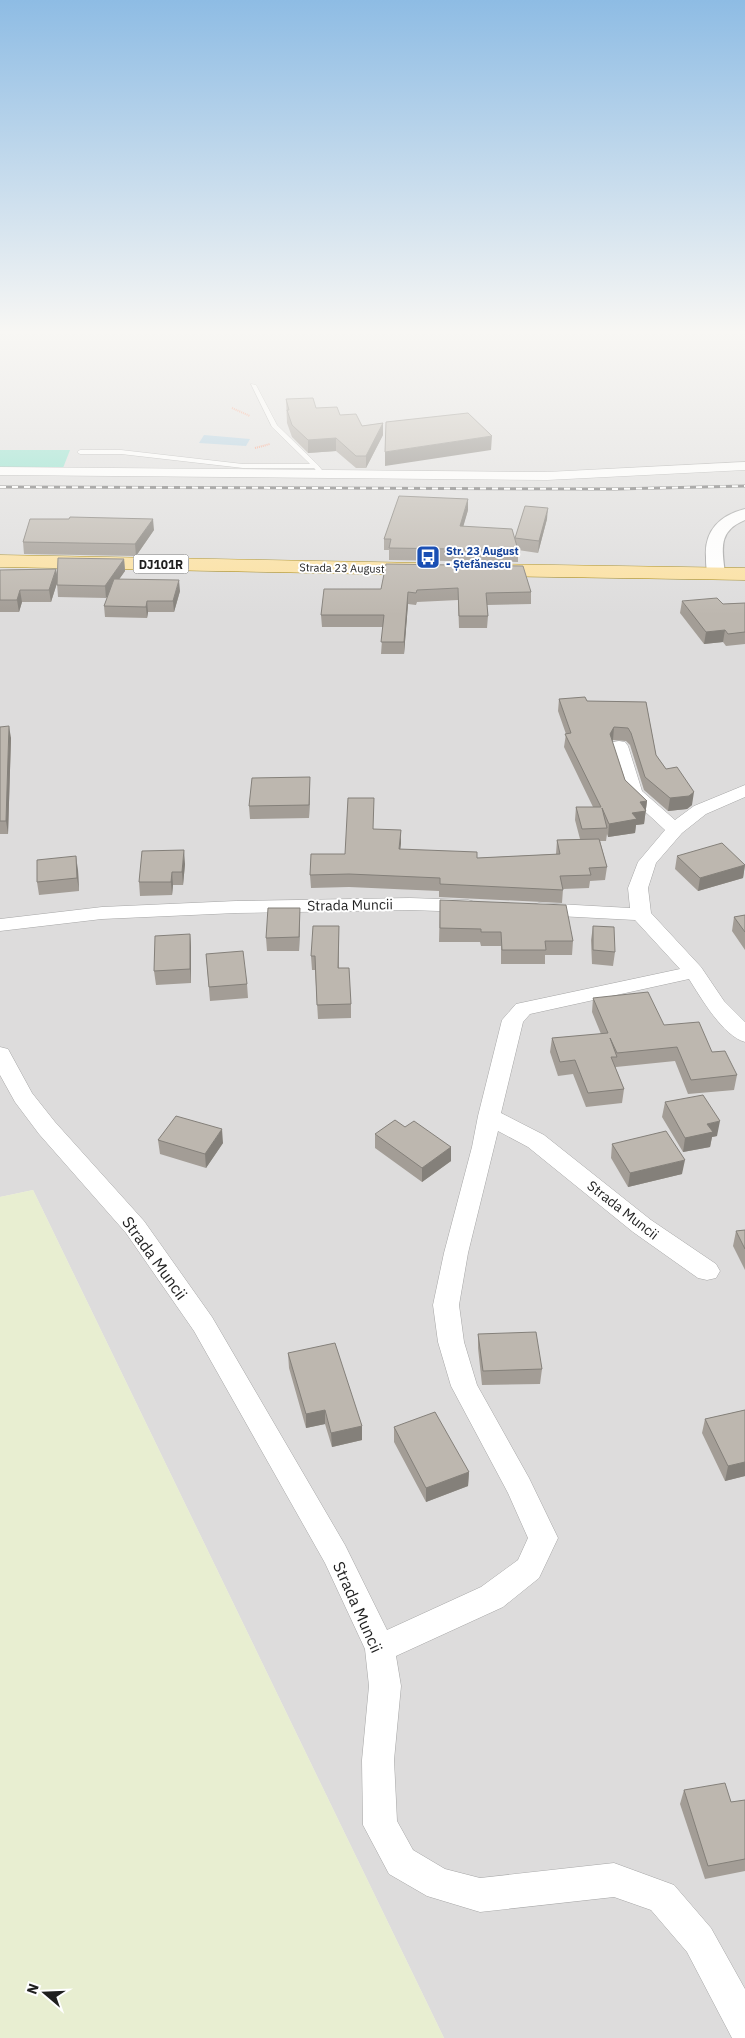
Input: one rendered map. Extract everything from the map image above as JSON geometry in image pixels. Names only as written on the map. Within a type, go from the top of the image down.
[{"type":"main road","name":"Strada 23 August","points":[[0,561],[439,570]]},
{"type":"main road","points":[[468,570],[745,574]]},
{"type":"street","points":[[0,471],[319,470],[547,476],[745,466]]},
{"type":"street","points":[[716,573],[713,553],[717,533],[726,523],[745,514]]},
{"type":"street","points":[[619,746],[634,793],[674,829]]},
{"type":"street","points":[[745,790],[700,810],[674,829],[647,862],[638,888],[641,914],[694,972],[717,1006],[745,1035]]},
{"type":"street","name":"Strada Muncii","points":[[0,925],[102,913],[236,907],[410,904],[484,907]]},
{"type":"street","points":[[521,908],[641,914]]},
{"type":"street","points":[[380,1648],[492,1597],[529,1569],[543,1538],[519,1486],[464,1386],[452,1342],[446,1305],[456,1254],[484,1147],[489,1116],[513,1020],[523,1009],[545,1003],[694,972]]},
{"type":"street","name":"Strada Muncii","points":[[0,1054],[22,1097],[135,1227],[203,1324],[335,1554],[380,1648],[384,1686],[378,1760],[380,1825],[401,1862],[439,1884],[480,1895],[614,1880],[662,1897],[699,1940],[745,2025]]},
{"type":"street","name":"Strada Muncii","points":[[489,1116],[536,1141],[642,1226],[707,1271]]},
{"type":"lane","points":[[274,425],[319,470]]},
{"type":"lane","points":[[80,452],[121,452],[243,466],[319,470]]},
{"type":"path","points":[[249,450],[288,441]]},
{"type":"shaded area","points":[[0,425],[745,425],[745,2038],[444,2038],[33,1190],[0,1197]]},
{"type":"green space","points":[[0,450],[70,450],[63,468],[0,467]]},
{"type":"green space","points":[[33,1190],[444,2038],[0,2038],[0,1197]]},
{"type":"water","points":[[204,435],[250,439],[246,446],[199,443]]},
{"type":"building","points":[[292,425],[382,425],[366,456],[356,456],[336,438],[308,440]]},
{"type":"building","points":[[386,425],[481,425],[492,436],[385,452]]},
{"type":"building","points":[[399,496],[468,499],[460,526],[512,529],[518,550],[389,548],[391,539],[384,539]]},
{"type":"building","points":[[525,506],[548,508],[539,541],[515,538]]},
{"type":"building","points":[[70,517],[153,519],[135,544],[23,542],[30,519],[69,519]]},
{"type":"building","points":[[58,558],[124,559],[105,586],[57,585]]},
{"type":"building","points":[[386,564],[523,566],[531,592],[486,593],[488,616],[459,616],[458,588],[417,590],[416,593],[408,592],[404,642],[381,642],[384,615],[321,615],[324,589],[381,589]]},
{"type":"building","points":[[56,569],[49,590],[20,590],[17,600],[0,600],[0,570]]},
{"type":"building","points":[[114,579],[179,580],[173,601],[147,601],[146,607],[104,606]]},
{"type":"building","points":[[717,598],[723,604],[745,603],[745,632],[728,634],[725,630],[706,632],[682,601]]},
{"type":"building","points":[[585,697],[587,701],[646,702],[656,755],[666,769],[677,767],[694,792],[689,796],[670,798],[645,777],[628,728],[614,727],[610,734],[625,780],[647,801],[640,802],[646,811],[632,813],[637,819],[609,824],[602,808],[607,828],[582,829],[576,807],[601,807],[565,734],[571,733],[559,699]]},
{"type":"building","points":[[9,726],[6,821],[0,821],[0,727]]},
{"type":"building","points":[[310,777],[309,805],[249,806],[252,778]]},
{"type":"building","points":[[348,798],[374,798],[373,829],[401,830],[399,849],[477,852],[477,858],[560,854],[557,840],[599,839],[607,867],[589,868],[591,875],[560,876],[563,890],[440,884],[440,878],[349,874],[310,875],[311,854],[345,854]]},
{"type":"building","points":[[722,843],[745,865],[700,878],[677,856]]},
{"type":"building","points":[[184,850],[182,872],[172,872],[171,882],[139,882],[142,851]]},
{"type":"building","points":[[76,856],[77,878],[37,882],[37,860]]},
{"type":"building","points":[[440,900],[566,905],[573,941],[545,941],[546,950],[502,950],[501,932],[481,932],[481,929],[440,928]]},
{"type":"building","points":[[268,908],[300,908],[299,937],[266,938]]},
{"type":"building","points":[[745,915],[745,932],[734,917]]},
{"type":"building","points":[[313,926],[339,926],[338,968],[349,968],[351,1004],[317,1005],[315,956],[311,956]]},
{"type":"building","points":[[593,926],[614,927],[615,952],[593,950]]},
{"type":"building","points":[[190,934],[190,969],[154,971],[155,936]]},
{"type":"building","points":[[243,951],[247,984],[209,987],[206,954]]},
{"type":"building","points":[[648,992],[664,1025],[699,1022],[712,1052],[725,1051],[737,1075],[691,1080],[677,1047],[617,1053],[610,1038],[617,1057],[611,1057],[624,1089],[588,1093],[575,1060],[560,1062],[552,1038],[608,1033],[593,998]]},
{"type":"building","points":[[703,1095],[720,1121],[707,1124],[713,1132],[685,1138],[665,1102]]},
{"type":"building","points":[[176,1116],[222,1129],[205,1154],[158,1140]]},
{"type":"building","points":[[395,1120],[405,1127],[414,1121],[451,1147],[422,1168],[375,1134]]},
{"type":"building","points":[[666,1131],[685,1160],[630,1173],[612,1144]]},
{"type":"building","points":[[745,1230],[745,1249],[736,1231]]},
{"type":"building","points":[[536,1332],[542,1369],[483,1371],[478,1334]]},
{"type":"building","points":[[335,1343],[362,1426],[331,1433],[325,1410],[306,1414],[288,1353]]},
{"type":"building","points":[[745,1410],[745,1462],[728,1466],[705,1419]]},
{"type":"building","points":[[435,1412],[469,1472],[426,1488],[394,1427]]},
{"type":"building","points":[[725,1783],[731,1802],[745,1800],[745,1859],[708,1866],[684,1790]]},
{"type":"railway","points":[[0,487],[615,489],[745,486]]},
{"type":"place","name":"Str. 23 August - Ștefănescu","points":[[428,557]]}]
